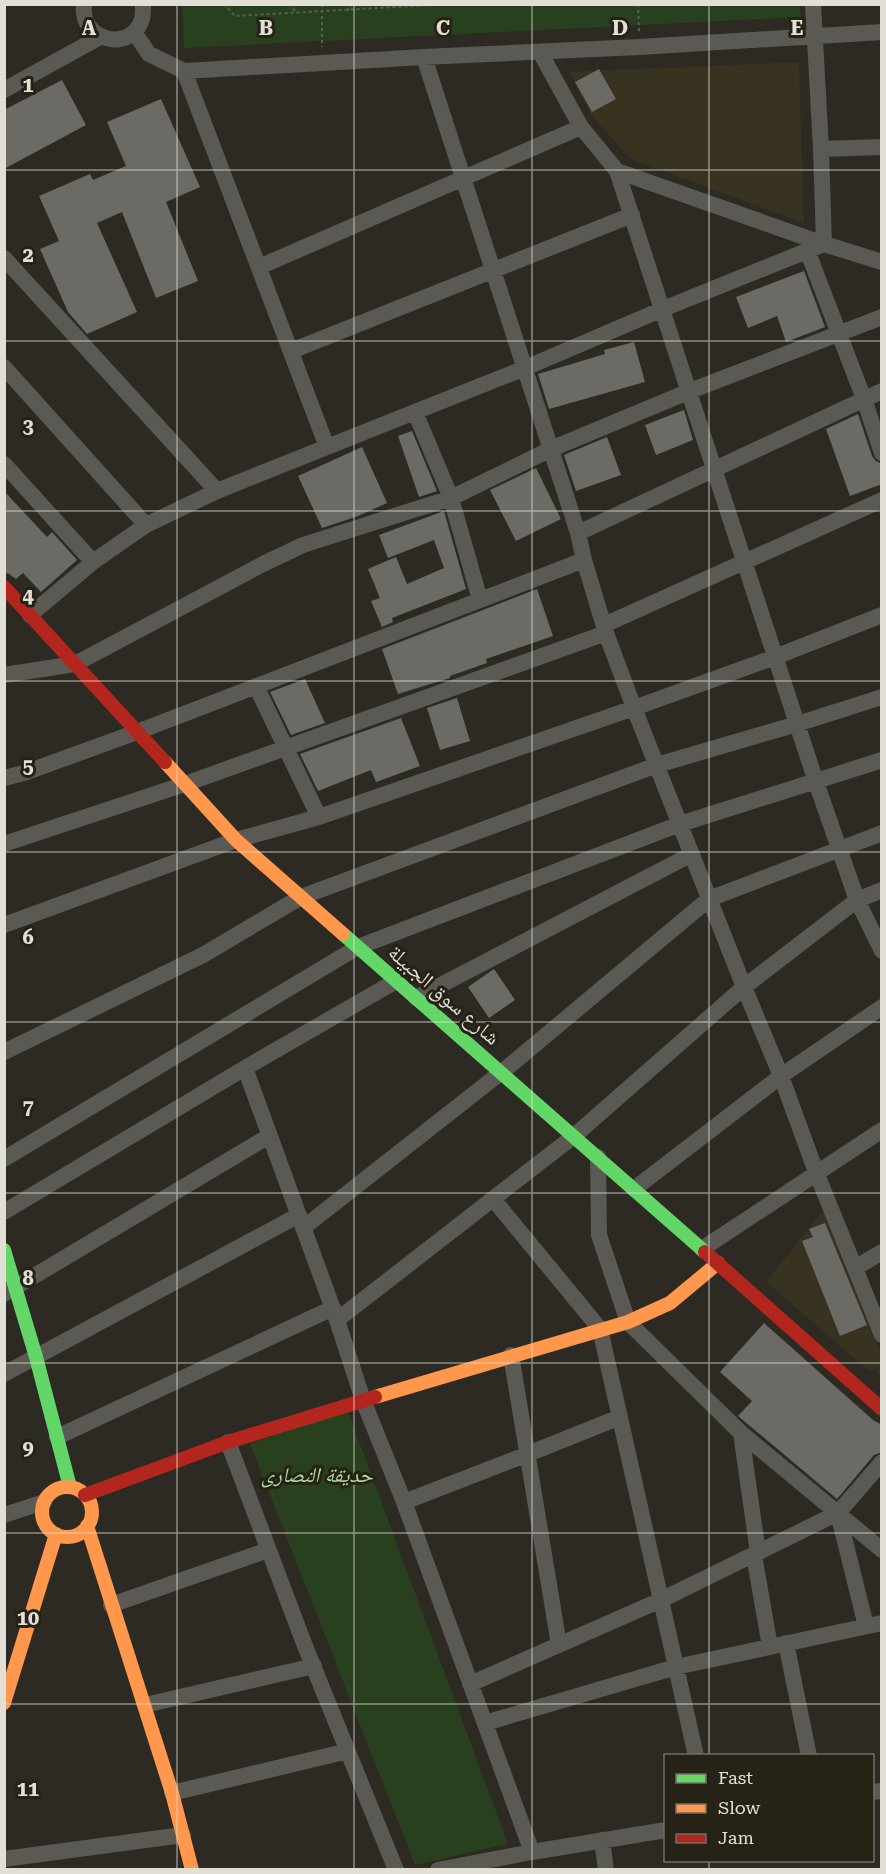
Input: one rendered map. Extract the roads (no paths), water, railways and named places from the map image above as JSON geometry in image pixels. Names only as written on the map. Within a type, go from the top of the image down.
[{"type":"street","points":[[84,4],[84,19],[90,30],[100,37],[118,40],[134,32],[142,19],[143,4]]},
{"type":"street","points":[[813,4],[824,244]]},
{"type":"street","points":[[134,32],[149,54],[184,71],[882,32]]},
{"type":"street","points":[[4,90],[100,37]]},
{"type":"street","points":[[540,52],[581,127],[617,171],[816,782],[857,900],[882,951]]},
{"type":"street","points":[[424,57],[578,533],[605,629],[709,900],[781,1076],[816,1172],[882,1335]]},
{"type":"street","points":[[184,71],[327,447]]},
{"type":"street","points":[[259,267],[581,127]]},
{"type":"street","points":[[821,149],[882,147]]},
{"type":"street","points":[[617,171],[824,244],[882,262]]},
{"type":"street","points":[[291,351],[632,215]]},
{"type":"street","points":[[30,615],[93,562],[146,525],[217,491],[525,368],[824,244]]},
{"type":"street","points":[[807,250],[840,334],[882,453]]},
{"type":"street","points":[[4,258],[217,491]]},
{"type":"street","points":[[4,675],[75,664],[303,545],[451,498],[551,449],[690,391],[882,317]]},
{"type":"street","points":[[4,367],[146,525]]},
{"type":"street","points":[[578,533],[882,391]]},
{"type":"street","points":[[415,412],[451,498],[480,600]]},
{"type":"street","points":[[4,464],[93,562]]},
{"type":"street","points":[[4,844],[286,748],[605,629],[745,561],[882,500]]},
{"type":"street","points":[[4,778],[24,773],[137,732],[584,560]]},
{"type":"street","name":"شارع سوق الجبيلة","points":[[4,587],[236,840],[880,1406]]},
{"type":"street","points":[[4,925],[236,840],[319,817],[634,708],[882,615]]},
{"type":"street","points":[[256,686],[319,817]]},
{"type":"street","points":[[4,1052],[203,955],[301,897],[657,765],[882,697]]},
{"type":"street","points":[[4,1159],[358,947],[680,824],[882,760]]},
{"type":"street","points":[[4,1374],[301,1222],[502,1073],[709,900],[882,833]]},
{"type":"street","points":[[416,998],[692,854]]},
{"type":"street","points":[[57,1437],[335,1314],[493,1199],[574,1136],[744,987],[857,900],[882,890]]},
{"type":"street","points":[[4,1212],[396,981]]},
{"type":"street","points":[[634,1189],[781,1076],[882,1007]]},
{"type":"street","points":[[245,1068],[335,1314],[363,1400],[404,1502],[532,1852]]},
{"type":"street","points":[[702,1249],[882,1130]]},
{"type":"street","points":[[10,1290],[269,1136]]},
{"type":"street","points":[[598,1157],[599,1235],[628,1322],[741,1433],[882,1550]]},
{"type":"street","points":[[493,1199],[600,1329],[696,1754]]},
{"type":"street","points":[[4,1250],[10,1290],[36,1357],[70,1488]]},
{"type":"street","points":[[855,1268],[882,1252]]},
{"type":"street","points":[[85,1495],[228,1442],[511,1355],[628,1322],[670,1303],[718,1263]]},
{"type":"street","points":[[511,1355],[559,1646]]},
{"type":"street","points":[[404,1502],[620,1417]]},
{"type":"street","points":[[741,1433],[756,1554],[778,1645],[809,1754]]},
{"type":"street","points":[[228,1442],[268,1550],[396,1869]]},
{"type":"street","points":[[470,1684],[661,1600],[838,1513],[882,1462]]},
{"type":"street","points":[[4,1515],[44,1502],[55,1491],[70,1488],[78,1490],[90,1502],[91,1519],[87,1526],[76,1535],[70,1537],[56,1534],[45,1524],[44,1502]]},
{"type":"street","points":[[484,1723],[676,1667],[874,1624],[838,1513]]},
{"type":"street","points":[[87,1526],[111,1605],[146,1705],[192,1869]]},
{"type":"street","points":[[4,1703],[56,1534]]},
{"type":"street","points":[[111,1605],[268,1550]]},
{"type":"street","points":[[146,1705],[314,1666]]},
{"type":"street","points":[[172,1793],[348,1751]]},
{"type":"street","points":[[438,1869],[664,1830]]},
{"type":"street","points":[[4,1859],[183,1835]]},
{"type":"street","points":[[602,1840],[606,1869]]},
{"type":"park label","name":"حديقة النصارى","points":[[317,1475]]}]
